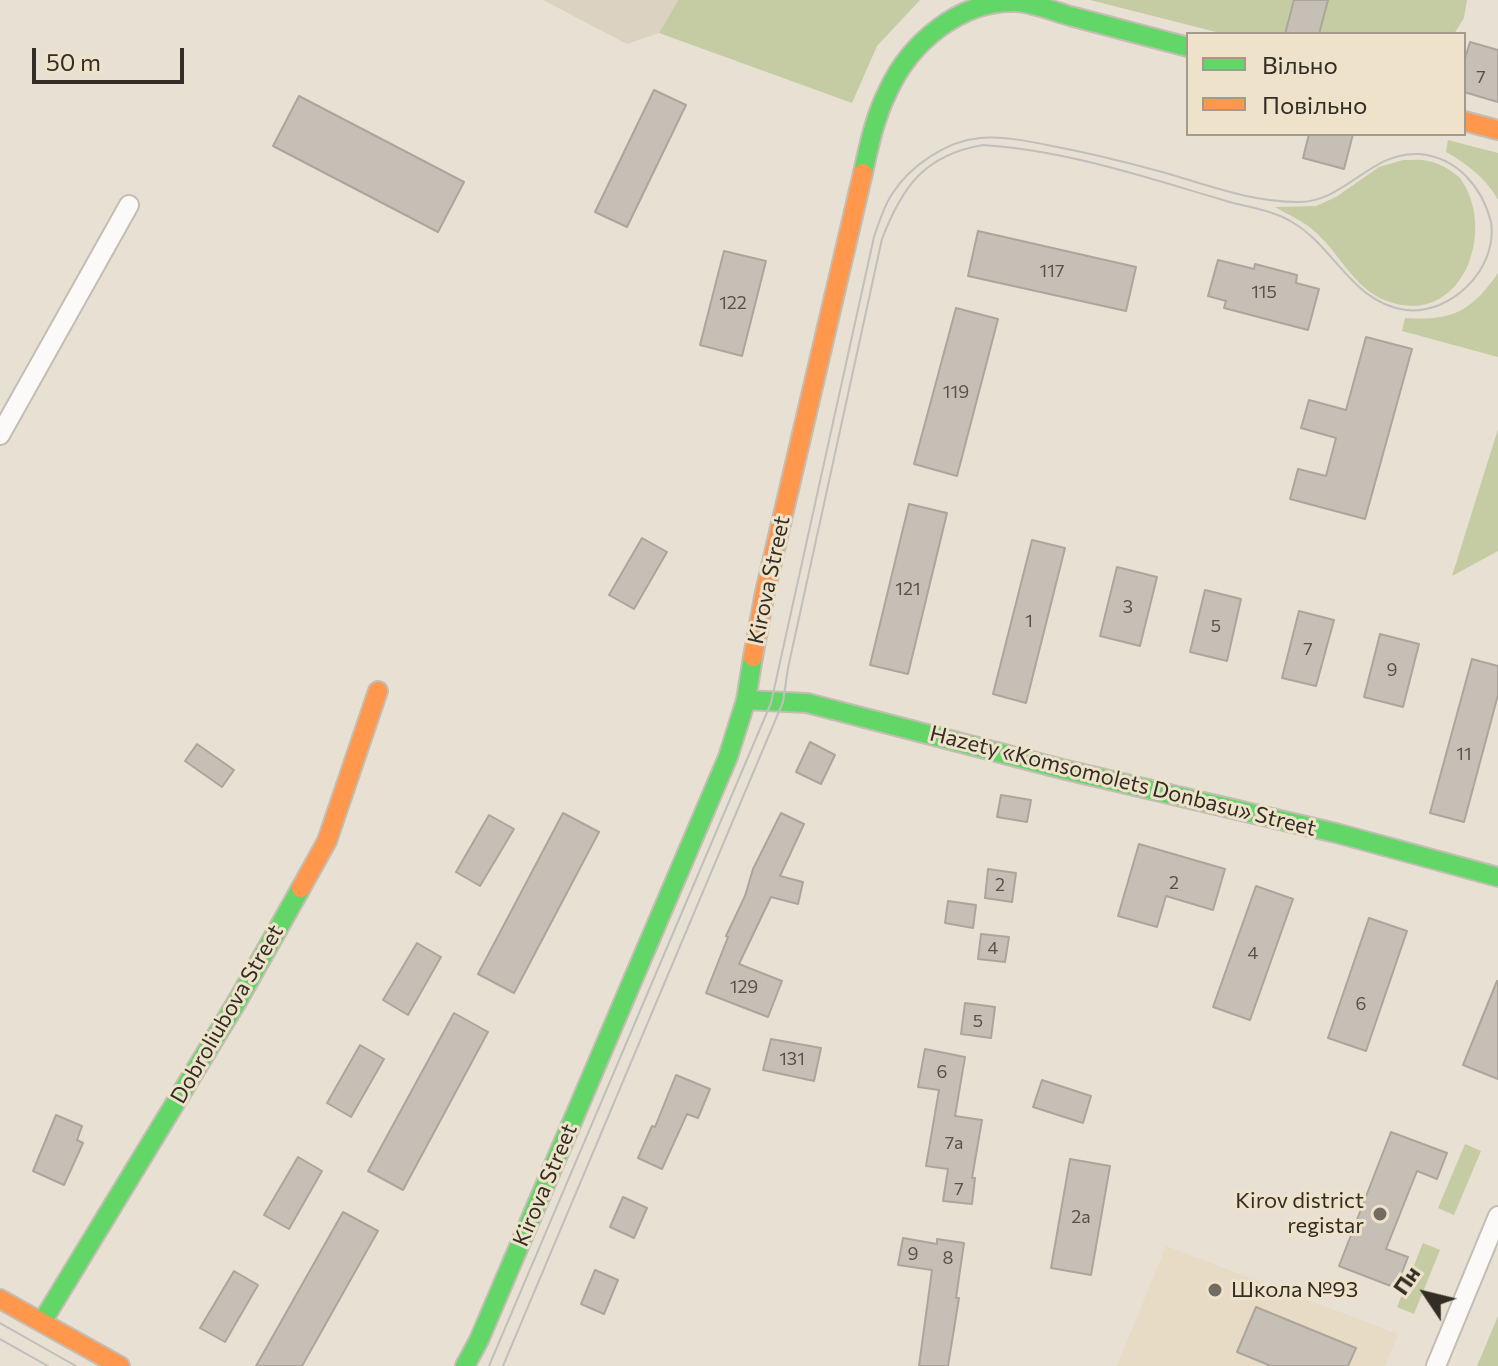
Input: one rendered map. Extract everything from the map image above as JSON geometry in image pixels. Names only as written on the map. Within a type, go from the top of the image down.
[{"type":"main road","name":"Kirova Street","points":[[465,1366],[479,1340],[728,757],[746,700],[765,592],[870,143],[883,100],[900,69],[925,40],[959,14],[993,3],[1018,2],[1186,46]]},
{"type":"main road","points":[[1466,122],[1498,130]]},
{"type":"main road","name":"Dobroliubova Street","points":[[42,1322],[238,1000],[327,841],[378,691]]},
{"type":"main road","name":"Hazety «Komsomolets Donbasu» Street","points":[[746,700],[807,703],[1062,769],[1336,833],[1498,877]]},
{"type":"main road","points":[[0,1299],[120,1366]]},
{"type":"street","points":[[0,435],[129,205]]},
{"type":"street","points":[[1436,1366],[1498,1216]]},
{"type":"shaded area","points":[[543,0],[678,0],[659,33],[627,44]]},
{"type":"shaded area","name":"Школа №93","points":[[1166,1246],[1398,1334],[1385,1366],[1117,1366]]},
{"type":"green space","points":[[678,0],[920,0],[877,46],[852,103],[659,33]]},
{"type":"green space","points":[[1090,0],[1467,0],[1464,18],[1455,32],[1216,32]]},
{"type":"green space","points":[[1448,140],[1498,153],[1498,200],[1475,172],[1446,152]]},
{"type":"green space","points":[[1403,160],[1432,162],[1460,178],[1471,199],[1475,223],[1473,247],[1466,270],[1453,288],[1435,301],[1413,306],[1387,301],[1365,288],[1312,229],[1275,207],[1316,206],[1336,197],[1379,167]]},
{"type":"green space","points":[[1498,273],[1498,357],[1402,331],[1405,318],[1436,318],[1469,305]]},
{"type":"green space","points":[[1498,429],[1498,551],[1452,576]]},
{"type":"green space","points":[[1465,1144],[1481,1151],[1454,1215],[1438,1208]]},
{"type":"green space","points":[[1423,1243],[1440,1250],[1414,1314],[1397,1307]]},
{"type":"green space","points":[[1498,1316],[1498,1366],[1477,1366]]},
{"type":"building","points":[[1294,0],[1328,0],[1320,32],[1286,32]]},
{"type":"building","points":[[1470,42],[1498,50],[1498,102],[1466,93],[1466,55]]},
{"type":"building","points":[[654,90],[686,105],[627,227],[595,212]]},
{"type":"building","points":[[299,96],[464,182],[438,232],[273,146]]},
{"type":"building","points":[[1308,136],[1352,136],[1344,169],[1303,158]]},
{"type":"building","points":[[978,231],[1136,267],[1126,311],[968,276]]},
{"type":"building","points":[[724,251],[766,261],[742,356],[700,345]]},
{"type":"building","points":[[1218,260],[1254,269],[1255,264],[1297,275],[1296,283],[1319,289],[1308,330],[1224,308],[1226,301],[1208,296]]},
{"type":"building","points":[[956,308],[998,319],[957,476],[914,464]]},
{"type":"building","points":[[1366,337],[1412,349],[1365,519],[1290,499],[1298,469],[1326,476],[1336,438],[1301,428],[1309,400],[1346,410]]},
{"type":"building","points":[[909,504],[947,513],[908,674],[870,665]]},
{"type":"building","points":[[642,538],[667,552],[634,609],[609,595]]},
{"type":"building","points":[[1032,540],[1065,548],[1026,703],[993,694]]},
{"type":"building","points":[[1117,567],[1157,577],[1140,646],[1100,636]]},
{"type":"building","points":[[1205,590],[1241,599],[1227,661],[1190,652]]},
{"type":"building","points":[[1299,611],[1334,620],[1316,686],[1282,678]]},
{"type":"building","points":[[1380,634],[1419,644],[1403,707],[1364,697]]},
{"type":"building","points":[[1472,659],[1498,666],[1498,695],[1464,822],[1430,813]]},
{"type":"building","points":[[810,742],[835,755],[821,784],[796,772]]},
{"type":"building","points":[[197,744],[234,770],[222,787],[185,761]]},
{"type":"building","points":[[1001,795],[1031,800],[1027,822],[997,817]]},
{"type":"building","points":[[563,813],[599,832],[514,993],[478,974]]},
{"type":"building","points":[[781,813],[804,824],[780,876],[803,882],[798,904],[771,897],[739,964],[782,981],[768,1017],[706,993],[753,869]]},
{"type":"building","points":[[489,815],[514,829],[480,886],[456,872]]},
{"type":"building","points":[[1139,844],[1225,869],[1213,910],[1166,896],[1157,927],[1118,916]]},
{"type":"building","points":[[988,869],[1016,873],[1012,902],[985,898]]},
{"type":"building","points":[[1256,886],[1293,899],[1250,1020],[1213,1007]]},
{"type":"building","points":[[948,901],[976,905],[973,928],[945,923]]},
{"type":"building","points":[[1369,918],[1407,931],[1366,1051],[1328,1038]]},
{"type":"building","points":[[981,934],[1009,937],[1005,962],[978,959]]},
{"type":"building","points":[[417,943],[441,957],[408,1015],[383,1000]]},
{"type":"building","points":[[1498,981],[1498,1079],[1463,1065]]},
{"type":"building","points":[[965,1003],[995,1007],[991,1038],[961,1034]]},
{"type":"building","points":[[454,1013],[488,1032],[403,1190],[368,1171]]},
{"type":"building","points":[[771,1039],[821,1048],[814,1081],[763,1070]]},
{"type":"building","points":[[360,1045],[384,1059],[351,1117],[327,1103]]},
{"type":"building","points":[[925,1049],[965,1057],[955,1116],[982,1120],[972,1178],[975,1178],[972,1204],[943,1201],[948,1169],[926,1166],[939,1090],[918,1087]]},
{"type":"building","points":[[676,1075],[710,1089],[698,1118],[687,1114],[662,1169],[638,1158],[652,1126],[655,1127]]},
{"type":"building","points":[[1042,1080],[1091,1096],[1083,1123],[1033,1107]]},
{"type":"building","points":[[56,1115],[82,1126],[77,1140],[83,1143],[64,1185],[33,1171]]},
{"type":"building","name":"Kirov district registar","points":[[1391,1132],[1447,1153],[1437,1179],[1417,1171],[1386,1249],[1408,1257],[1396,1288],[1339,1266]]},
{"type":"building","points":[[298,1157],[322,1171],[289,1229],[264,1215]]},
{"type":"building","points":[[1070,1159],[1110,1166],[1091,1275],[1051,1268]]},
{"type":"building","points":[[623,1197],[647,1208],[634,1238],[610,1227]]},
{"type":"building","points":[[343,1212],[378,1231],[302,1366],[256,1366]]},
{"type":"building","points":[[903,1238],[937,1244],[937,1239],[964,1243],[948,1366],[919,1366],[932,1270],[898,1265]]},
{"type":"building","points":[[595,1270],[618,1280],[604,1314],[581,1304]]},
{"type":"building","points":[[234,1271],[258,1285],[225,1342],[200,1328]]},
{"type":"building","points":[[1256,1307],[1356,1348],[1348,1366],[1271,1366],[1237,1352]]},
{"type":"tram line","points":[[489,1366],[771,703],[874,237],[887,204],[900,184],[919,165],[942,150],[980,138],[1007,138],[1080,152],[1229,192],[1280,201],[1314,200],[1330,194],[1386,160],[1402,155],[1433,156],[1466,176],[1481,197],[1491,222],[1487,256],[1479,272],[1455,297],[1423,310],[1406,310],[1371,297],[1307,233],[1284,218],[1074,159],[983,145],[930,165],[907,189],[882,239],[783,702],[503,1366]]},
{"type":"tram line","points":[[0,1323],[76,1366]]},
{"type":"tram line","points":[[0,1339],[48,1366]]},
{"type":"traffic: fast","points":[[863,173],[879,111],[898,73],[923,41],[939,28],[975,8],[995,3],[1023,3],[1186,46]]},
{"type":"traffic: fast","points":[[465,1366],[479,1340],[728,757],[746,700],[753,657]]},
{"type":"traffic: fast","points":[[746,700],[807,703],[1062,769],[1336,833],[1498,877]]},
{"type":"traffic: fast","points":[[42,1322],[238,1000],[301,888]]},
{"type":"traffic: slow","points":[[1466,122],[1498,130]]},
{"type":"traffic: slow","points":[[753,657],[765,592],[863,173]]},
{"type":"traffic: slow","points":[[301,888],[327,841],[378,691]]},
{"type":"traffic: slow","points":[[0,1299],[120,1366]]},
{"type":"place","name":"Kirov district registar","points":[[1380,1214]]},
{"type":"place","name":"Школа №93","points":[[1215,1290]]}]
